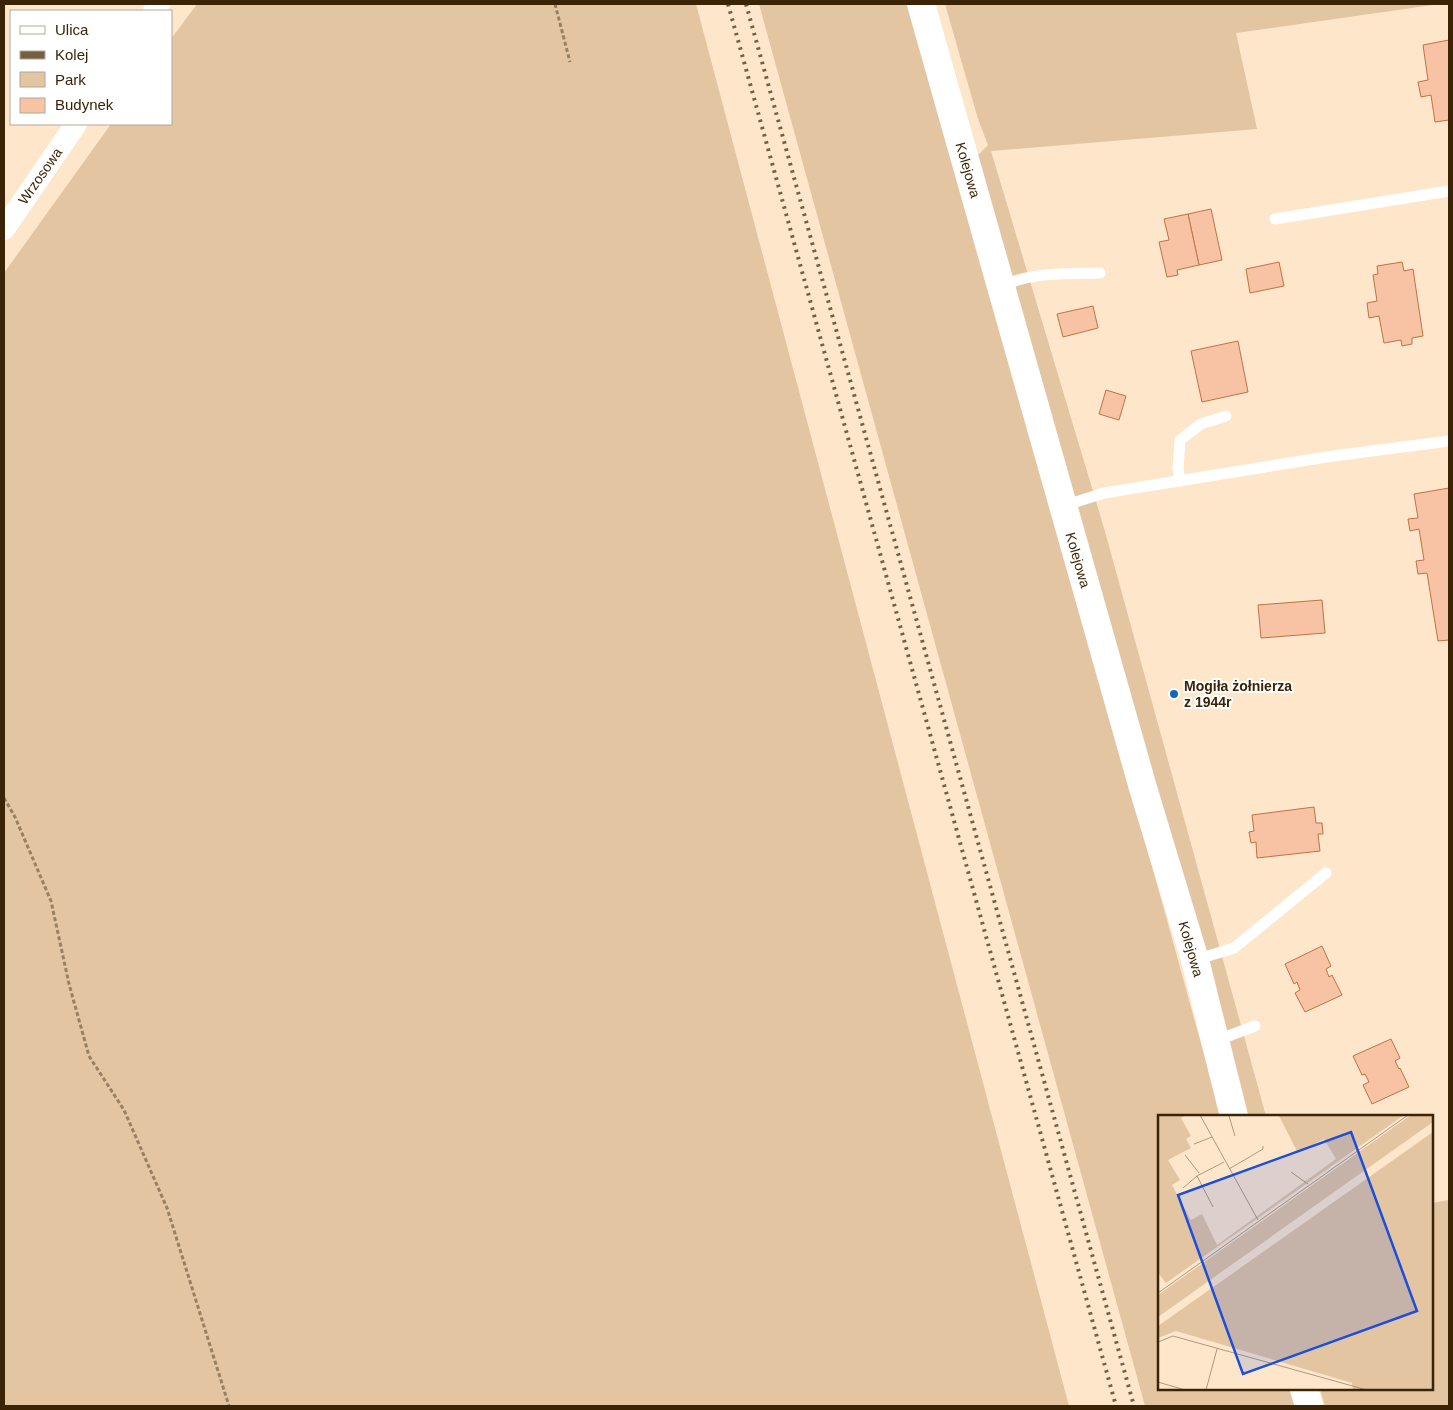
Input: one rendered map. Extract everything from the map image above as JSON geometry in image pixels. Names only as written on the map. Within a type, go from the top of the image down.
[{"type":"street","name":"Kolejowa","points":[[921,4],[1140,779],[1194,960],[1234,1115]]},
{"type":"street","name":"Wrzosowa","points":[[4,229],[75,125]]},
{"type":"street","points":[[1304,1390],[1309,1406]]},
{"type":"lane","points":[[1276,219],[1449,191]]},
{"type":"lane","points":[[1001,286],[1016,279],[1037,275],[1100,273]]},
{"type":"lane","points":[[1180,481],[1178,469],[1180,440],[1201,424],[1226,416]]},
{"type":"lane","points":[[1063,506],[1104,493],[1332,456],[1449,441]]},
{"type":"lane","points":[[1194,960],[1234,948],[1326,873]]},
{"type":"lane","points":[[1215,1041],[1255,1026]]},
{"type":"path","points":[[555,4],[570,62]]},
{"type":"path","points":[[4,798],[15,818],[51,901],[69,984],[89,1056],[124,1110],[167,1208],[229,1406]]},
{"type":"green space","points":[[197,4],[696,4],[1069,1406],[4,1406],[4,273],[110,125],[172,125],[172,38]]},
{"type":"green space","points":[[759,4],[908,4],[1133,797],[1221,1115],[1158,1115],[1158,1390],[1292,1390],[1296,1406],[1145,1406]]},
{"type":"green space","points":[[945,4],[1440,4],[1236,33],[1257,129],[991,151],[1104,528],[1266,1115],[1247,1115],[977,156],[988,145],[978,119]]},
{"type":"green space","points":[[1449,1200],[1449,1406],[1325,1406],[1320,1390],[1433,1390],[1433,1203]]},
{"type":"building","points":[[1449,40],[1449,120],[1435,122],[1431,95],[1421,97],[1418,82],[1428,80],[1423,45]]},
{"type":"building","points":[[1211,209],[1222,260],[1199,265],[1188,214]]},
{"type":"building","points":[[1188,214],[1199,265],[1177,270],[1178,275],[1167,277],[1159,242],[1169,240],[1164,219]]},
{"type":"building","points":[[1279,262],[1284,286],[1250,293],[1246,269]]},
{"type":"building","points":[[1402,262],[1404,271],[1413,269],[1423,336],[1412,338],[1412,344],[1402,346],[1401,340],[1384,343],[1379,316],[1369,318],[1367,303],[1377,301],[1373,275],[1378,274],[1377,266]]},
{"type":"building","points":[[1093,306],[1098,328],[1063,337],[1057,314]]},
{"type":"building","points":[[1238,341],[1248,392],[1202,402],[1191,351]]},
{"type":"building","points":[[1106,390],[1126,396],[1119,420],[1099,414]]},
{"type":"building","points":[[1449,488],[1449,640],[1438,641],[1427,573],[1418,574],[1416,561],[1424,560],[1419,529],[1410,531],[1408,519],[1418,518],[1414,494]]},
{"type":"building","points":[[1322,600],[1325,633],[1261,638],[1258,605]]},
{"type":"building","points":[[1314,807],[1316,823],[1322,823],[1323,834],[1318,834],[1320,851],[1257,858],[1256,842],[1251,843],[1249,832],[1254,831],[1252,815]]},
{"type":"building","points":[[1322,946],[1331,966],[1326,969],[1329,977],[1332,975],[1342,995],[1305,1012],[1295,993],[1300,990],[1297,982],[1294,984],[1285,964]]},
{"type":"building","points":[[1391,1039],[1400,1058],[1395,1061],[1409,1087],[1372,1104],[1363,1085],[1369,1082],[1365,1074],[1362,1075],[1353,1056]]},
{"type":"railway","points":[[728,4],[1116,1406]]},
{"type":"railway","points":[[746,4],[1134,1406]]},
{"type":"place","name":"Mogiła żołnierza z 1944r","points":[[1174,694]]}]
